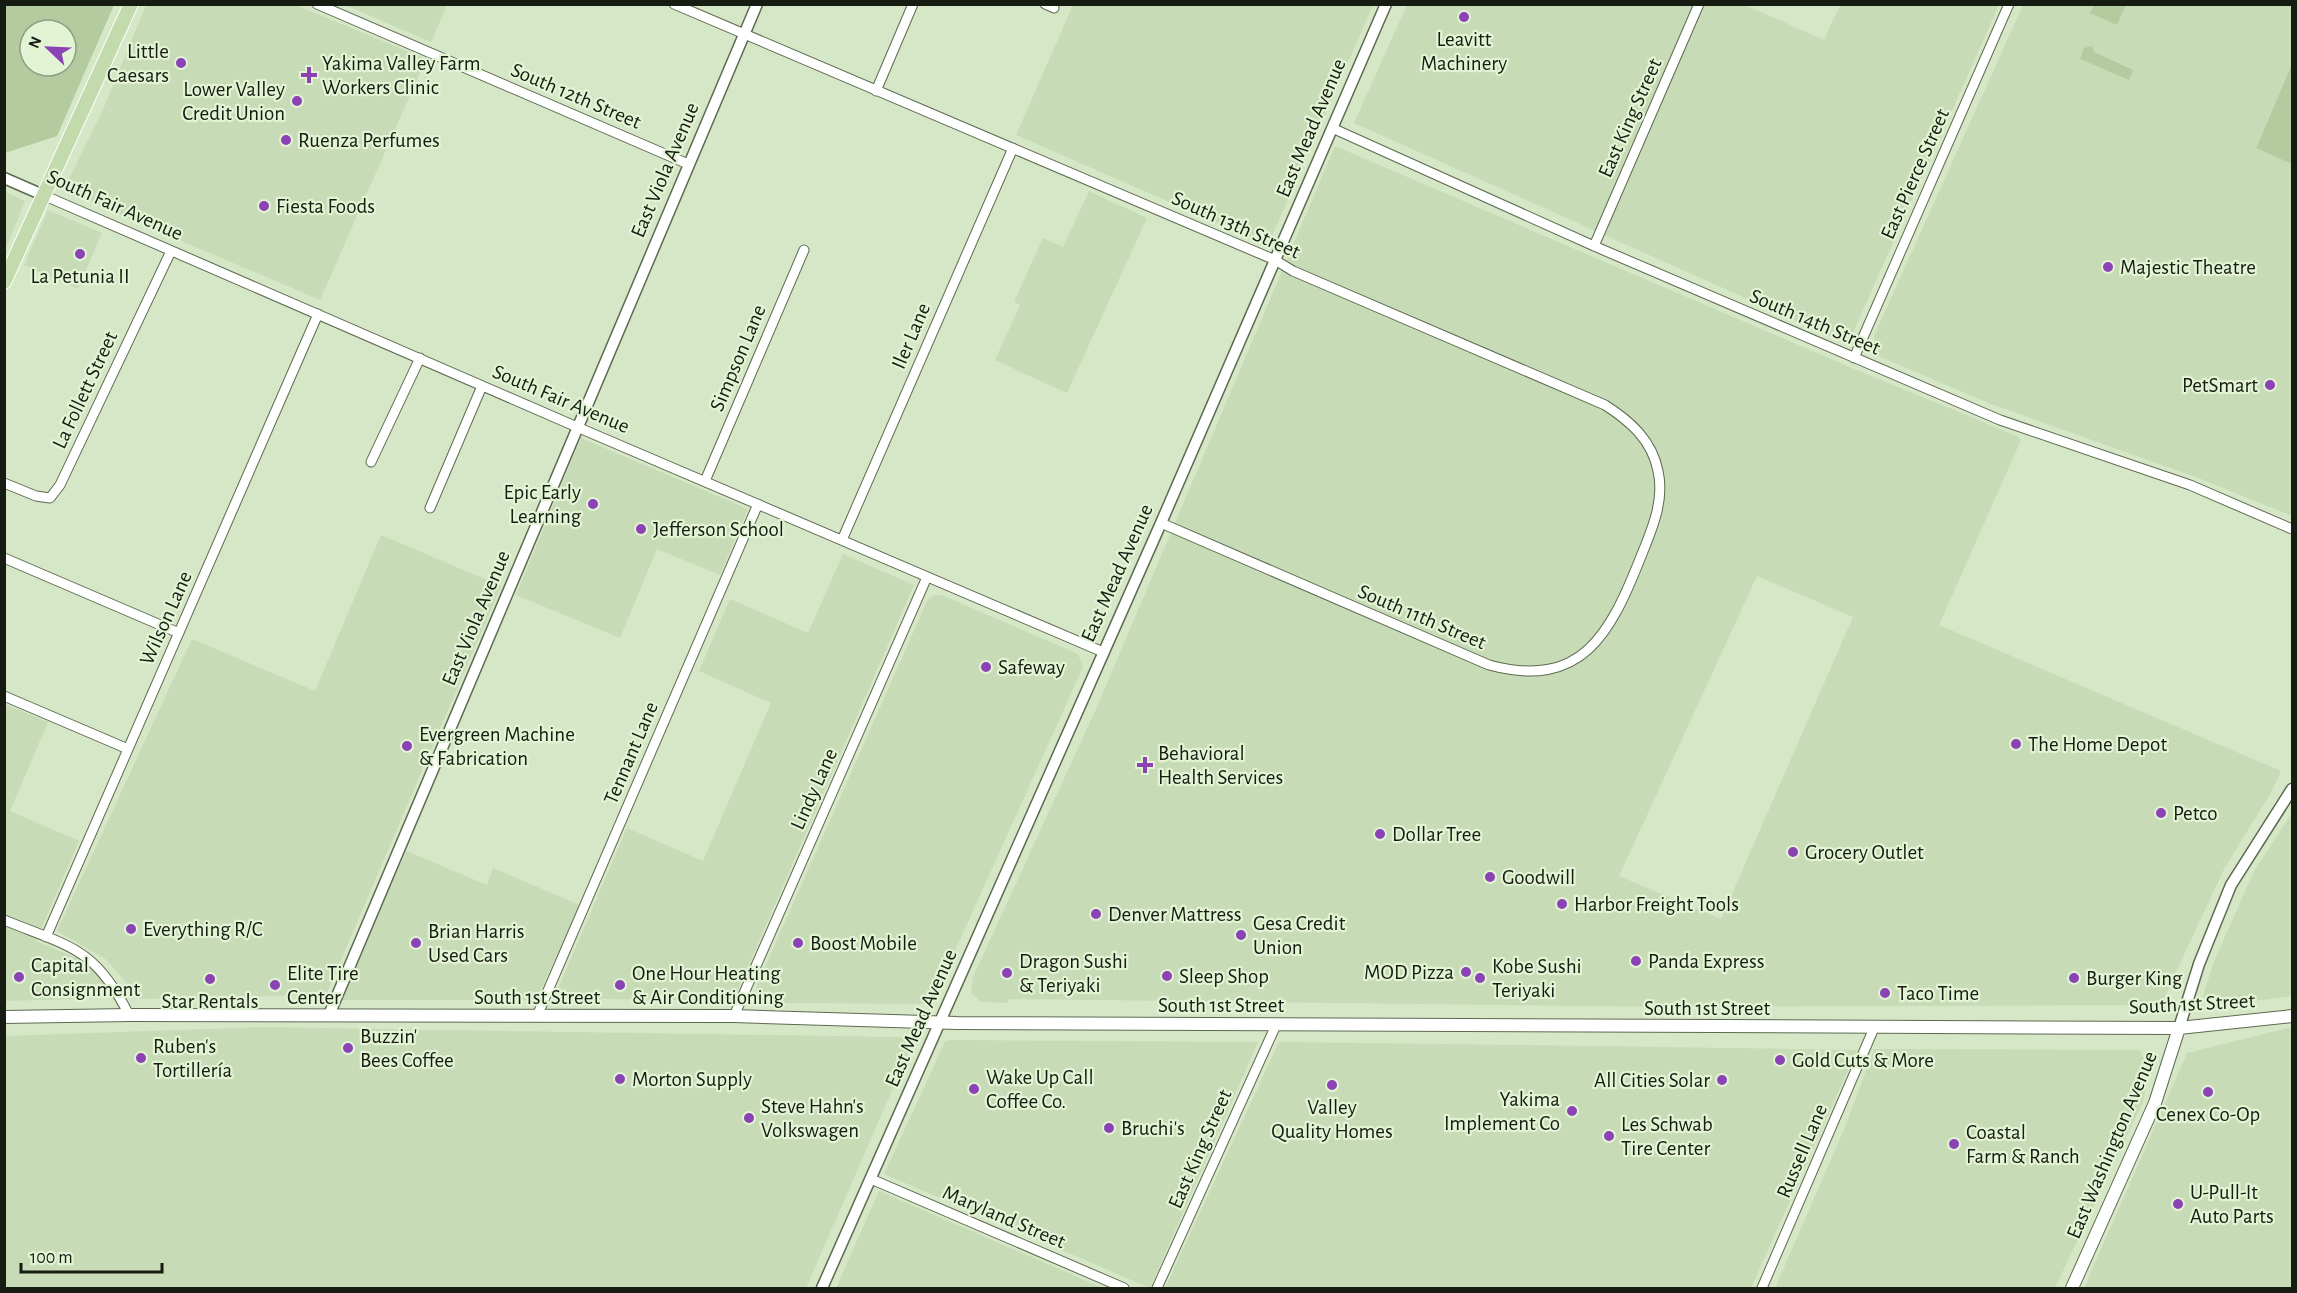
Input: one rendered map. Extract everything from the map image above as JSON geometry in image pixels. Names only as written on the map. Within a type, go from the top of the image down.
[{"type":"main road","points":[[4,282],[88,103],[131,4]]},
{"type":"main road","name":"South 1st Street","points":[[4,1017],[129,1015],[734,1016],[940,1023],[2179,1028],[2292,1016]]},
{"type":"main road","name":"East Washington Avenue","points":[[2072,1288],[2155,1103],[2179,1028]]},
{"type":"street","name":"South 12th Street","points":[[317,4],[688,164]]},
{"type":"street","name":"South 13th Street","points":[[674,4],[1275,260],[1293,271],[1605,405],[1636,426],[1654,458],[1658,471],[1656,519],[1635,572]]},
{"type":"street","name":"East Viola Avenue","points":[[329,1015],[757,4]]},
{"type":"street","points":[[876,91],[914,4]]},
{"type":"street","name":"East Mead Avenue","points":[[822,1288],[1161,523],[1386,4]]},
{"type":"street","name":"East King Street","points":[[1594,246],[1699,4]]},
{"type":"street","name":"East Pierce Street","points":[[1854,358],[2009,4]]},
{"type":"street","name":"South 14th Street","points":[[1332,129],[1594,246],[2000,420],[2190,485],[2292,529]]},
{"type":"street","name":"Iler Lane","points":[[842,540],[1012,148]]},
{"type":"street","name":"South Fair Avenue","points":[[4,178],[578,428],[1103,652]]},
{"type":"street","name":"Simpson Lane","points":[[705,481],[804,250]]},
{"type":"street","name":"La Follett Street","points":[[4,483],[36,496],[50,498],[60,485],[171,251]]},
{"type":"street","name":"Wilson Lane","points":[[46,937],[318,314]]},
{"type":"street","points":[[371,462],[420,358]]},
{"type":"street","points":[[430,508],[483,386]]},
{"type":"street","name":"Tennant Lane","points":[[537,1017],[758,504]]},
{"type":"street","name":"South 11th Street","points":[[1161,523],[1471,658],[1508,670],[1551,668],[1579,658],[1597,644],[1611,625],[1635,572]]},
{"type":"street","points":[[4,558],[179,633]]},
{"type":"street","name":"Lindy Lane","points":[[734,1016],[927,577]]},
{"type":"street","points":[[4,696],[128,749]]},
{"type":"street","name":"East Washington Avenue","points":[[2179,1028],[2199,964],[2231,885],[2292,789]]},
{"type":"street","points":[[4,920],[81,952],[95,962],[116,989],[129,1015]]},
{"type":"street","name":"East King Street","points":[[1157,1288],[1276,1025]]},
{"type":"street","name":"Russell Lane","points":[[1762,1288],[1874,1028]]},
{"type":"street","name":"Maryland Street","points":[[870,1179],[1124,1288]]},
{"type":"shaded area","points":[[447,4],[431,42],[345,5]]},
{"type":"shaded area","points":[[2094,4],[2126,5],[2117,25],[2090,13]]},
{"type":"shaded area","points":[[4,5],[114,5],[57,136],[5,153]]},
{"type":"shaded area","points":[[146,5],[296,5],[426,59],[320,300],[76,196],[68,189],[69,179],[102,112]]},
{"type":"shaded area","points":[[1073,5],[1373,5],[1268,245],[1016,135]]},
{"type":"shaded area","points":[[1407,5],[1745,5],[1824,40],[1840,5],[1999,5],[1848,344],[1354,123]]},
{"type":"shaded area","points":[[2023,5],[2292,5],[2292,64],[2256,147],[2292,164],[2292,516],[2201,479],[1991,404],[1876,355],[1874,336]]},
{"type":"shaded area","points":[[2092,46],[2094,52],[2133,70],[2129,80],[2080,59],[2084,48]]},
{"type":"shaded area","points":[[2292,64],[2292,164],[2256,148]]},
{"type":"shaded area","points":[[1335,146],[1852,368],[2017,436],[2021,440],[1939,625],[2281,771],[2272,791],[2224,869],[2163,1000],[2155,1005],[1669,1007],[1010,999],[1007,1003],[981,1002],[971,993],[973,977],[1096,709]],"holes":[[[1757,576],[1853,617],[1721,919],[1619,876]]]},
{"type":"shaded area","points":[[1089,191],[1147,218],[1067,393],[995,360],[1020,305],[1014,302],[1043,238],[1063,247]]},
{"type":"shaded area","points":[[5,192],[25,201],[5,251]]},
{"type":"shaded area","points":[[48,210],[102,233],[78,289],[24,265]]},
{"type":"shaded area","name":"Jefferson School","points":[[581,438],[748,509],[720,575],[657,549],[620,638],[516,595]]},
{"type":"shaded area","points":[[381,535],[501,586],[326,995],[139,999],[107,960],[57,931],[192,639],[315,691]]},
{"type":"shaded area","points":[[843,554],[914,585],[733,1001],[554,998],[627,828],[703,861],[771,703],[699,671],[730,599],[808,633]]},
{"type":"shaded area","points":[[934,595],[942,595],[1078,654],[1083,667],[931,1004],[761,1003],[756,999],[757,985],[928,599]]},
{"type":"shaded area","points":[[4,704],[48,722],[10,811],[79,841],[36,941],[88,963],[98,971],[114,998],[5,1001]]},
{"type":"shaded area","points":[[2292,813],[2292,996],[2211,1007],[2203,996],[2213,964],[2253,873]]},
{"type":"shaded area","points":[[406,851],[487,885],[493,868],[580,905],[536,1000],[340,1000]]},
{"type":"shaded area","points":[[261,1027],[898,1037],[905,1038],[908,1054],[806,1288],[5,1288],[5,1036]]},
{"type":"shaded area","points":[[2292,1027],[2292,1288],[2084,1288],[2187,1053]]},
{"type":"shaded area","points":[[950,1040],[1258,1042],[1150,1288],[884,1174],[945,1042]]},
{"type":"shaded area","points":[[1279,1042],[1857,1050],[1751,1288],[1165,1288]]},
{"type":"shaded area","points":[[1874,1049],[2139,1050],[2150,1069],[2143,1102],[2055,1288],[1775,1288],[1845,1127]]},
{"type":"shaded area","points":[[879,1191],[1103,1288],[836,1288]]},
{"type":"place","name":"Leavitt Machinery","points":[[1464,17]]},
{"type":"place","name":"Little Caesars","points":[[181,63]]},
{"type":"place","name":"Yakima Valley Farm Workers Clinic","points":[[309,75]]},
{"type":"place","name":"Lower Valley Credit Union","points":[[297,101]]},
{"type":"place","name":"Ruenza Perfumes","points":[[286,140]]},
{"type":"place","name":"Fiesta Foods","points":[[264,206]]},
{"type":"place","name":"La Petunia II","points":[[80,254]]},
{"type":"place","name":"Majestic Theatre","points":[[2108,267]]},
{"type":"place","name":"PetSmart","points":[[2270,385]]},
{"type":"place","name":"Epic Early Learning","points":[[593,504]]},
{"type":"place","name":"Jefferson School","points":[[641,529]]},
{"type":"place","name":"Safeway","points":[[986,667]]},
{"type":"place","name":"The Home Depot","points":[[2016,744]]},
{"type":"place","name":"Evergreen Machine & Fabrication","points":[[407,746]]},
{"type":"place","name":"Behavioral Health Services","points":[[1145,765]]},
{"type":"place","name":"Petco","points":[[2161,813]]},
{"type":"place","name":"Dollar Tree","points":[[1380,834]]},
{"type":"place","name":"Grocery Outlet","points":[[1793,852]]},
{"type":"place","name":"Goodwill","points":[[1490,877]]},
{"type":"place","name":"Harbor Freight Tools","points":[[1562,904]]},
{"type":"place","name":"Denver Mattress","points":[[1096,914]]},
{"type":"place","name":"Everything R/C","points":[[131,929]]},
{"type":"place","name":"Gesa Credit Union","points":[[1241,935]]},
{"type":"place","name":"Brian Harris Used Cars","points":[[416,943]]},
{"type":"place","name":"Boost Mobile","points":[[798,943]]},
{"type":"place","name":"Panda Express","points":[[1636,961]]},
{"type":"place","name":"MOD Pizza","points":[[1466,972]]},
{"type":"place","name":"Dragon Sushi & Teriyaki","points":[[1007,973]]},
{"type":"place","name":"Sleep Shop","points":[[1167,976]]},
{"type":"place","name":"Capital Consignment","points":[[19,977]]},
{"type":"place","name":"Kobe Sushi Teriyaki","points":[[1480,978]]},
{"type":"place","name":"Burger King","points":[[2074,978]]},
{"type":"place","name":"Star Rentals","points":[[210,979]]},
{"type":"place","name":"Elite Tire Center","points":[[275,985]]},
{"type":"place","name":"One Hour Heating & Air Conditioning","points":[[620,985]]},
{"type":"place","name":"Taco Time","points":[[1885,993]]},
{"type":"place","name":"Buzzin' Bees Coffee","points":[[348,1048]]},
{"type":"place","name":"Ruben's Tortillería","points":[[141,1058]]},
{"type":"place","name":"Gold Cuts & More","points":[[1780,1060]]},
{"type":"place","name":"Morton Supply","points":[[620,1079]]},
{"type":"place","name":"All Cities Solar","points":[[1722,1080]]},
{"type":"place","name":"Valley Quality Homes","points":[[1332,1085]]},
{"type":"place","name":"Wake Up Call Coffee Co.","points":[[974,1089]]},
{"type":"place","name":"Cenex Co-Op","points":[[2208,1092]]},
{"type":"place","name":"Yakima Implement Co","points":[[1572,1111]]},
{"type":"place","name":"Steve Hahn's Volkswagen","points":[[749,1118]]},
{"type":"place","name":"Bruchi's","points":[[1109,1128]]},
{"type":"place","name":"Les Schwab Tire Center","points":[[1609,1136]]},
{"type":"place","name":"Coastal Farm & Ranch","points":[[1954,1144]]},
{"type":"place","name":"U-Pull-It Auto Parts","points":[[2178,1204]]}]
